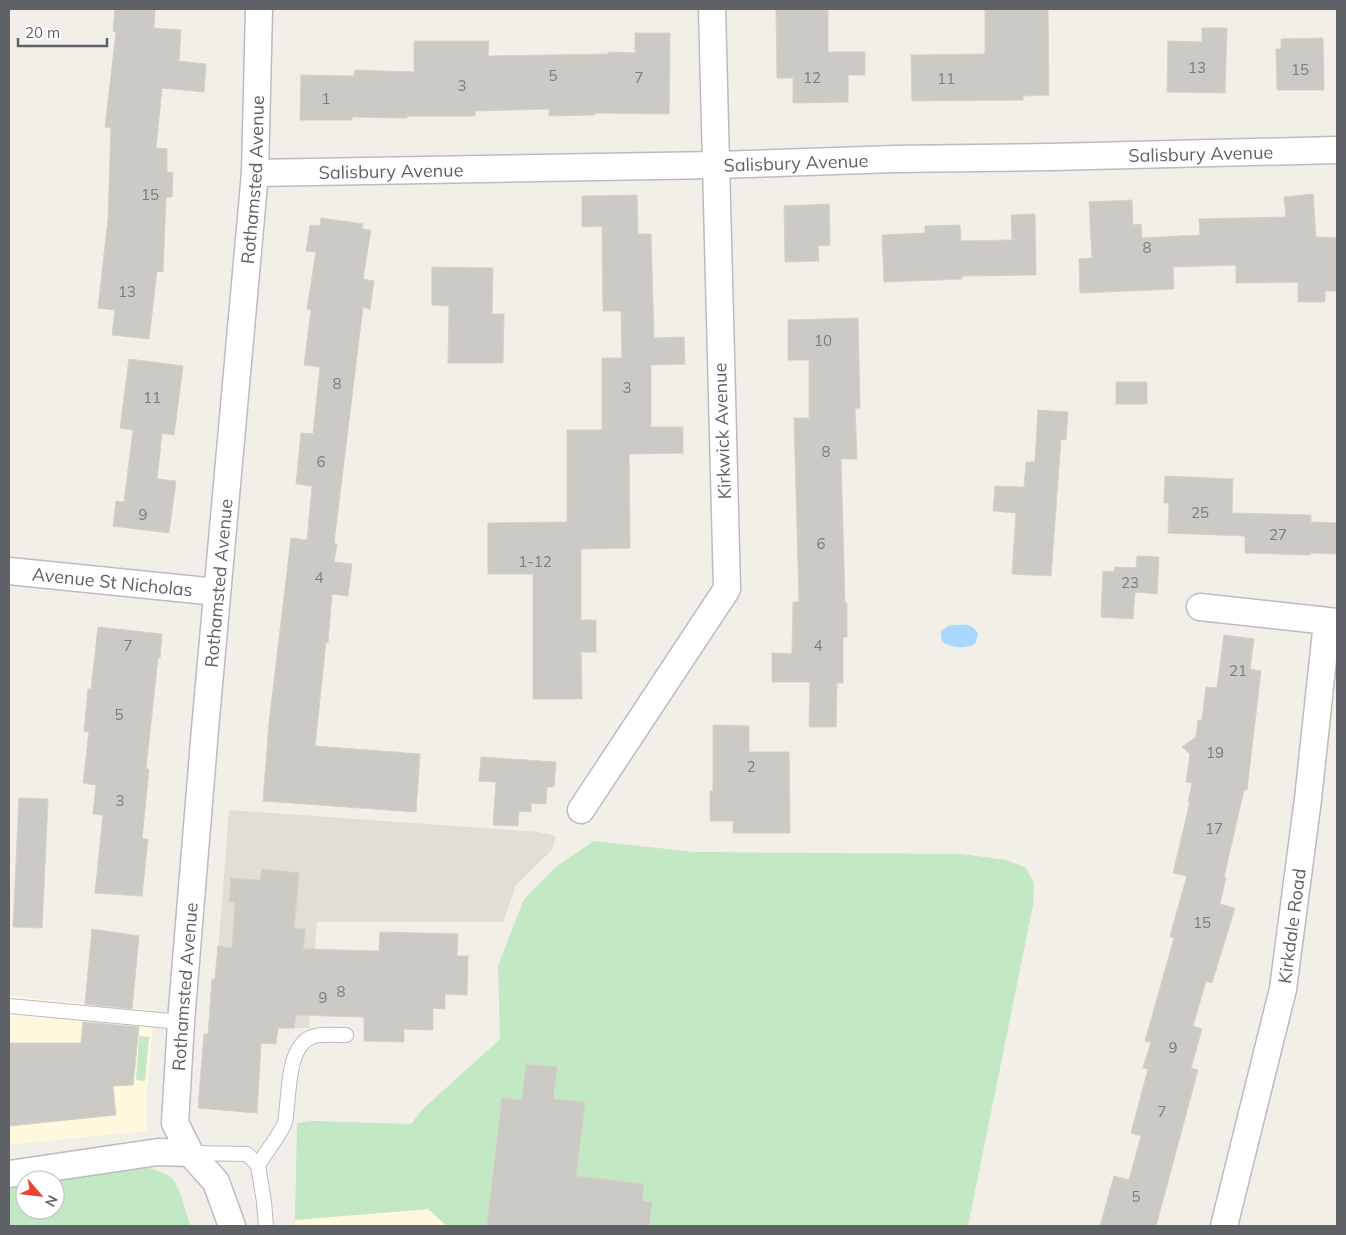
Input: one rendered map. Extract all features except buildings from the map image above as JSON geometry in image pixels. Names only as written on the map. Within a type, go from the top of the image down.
[{"type":"street","name":"Rothamsted Avenue","points":[[232,1226],[216,1182],[190,1153],[175,1123],[181,1022],[217,592],[255,173],[259,9]]},
{"type":"street","name":"Kirkwick Avenue","points":[[581,810],[727,589],[712,9]]},
{"type":"street","name":"Salisbury Avenue","points":[[255,173],[716,165],[895,159],[1337,150]]},
{"type":"street","name":"Avenue St Nicholas","points":[[9,571],[217,592]]},
{"type":"street","name":"Kirkdale Road","points":[[1200,607],[1332,622],[1282,989],[1224,1226]]},
{"type":"street","points":[[9,1174],[158,1152],[190,1153]]},
{"type":"lane","points":[[9,1006],[181,1022]]},
{"type":"lane","points":[[258,1165],[284,1124],[289,1081],[295,1057],[304,1041],[315,1036],[346,1034]]},
{"type":"lane","points":[[190,1153],[247,1154],[258,1165],[266,1226]]},
{"type":"shaded area","points":[[229,810],[538,832],[556,836],[552,850],[516,885],[503,922],[317,922],[309,1028],[278,1028],[276,1044],[261,1043],[257,1113],[198,1108],[204,1034],[208,1033],[216,979]]},
{"type":"shaded area","points":[[9,996],[154,1010],[146,1104],[147,1131],[9,1145]]},
{"type":"shaded area","points":[[428,1209],[447,1226],[295,1226],[295,1220]]},
{"type":"green space","points":[[594,841],[694,852],[961,854],[1007,860],[1026,868],[1034,883],[1033,905],[968,1226],[447,1226],[428,1209],[295,1220],[297,1123],[313,1121],[411,1124],[423,1109],[500,1039],[498,966],[524,899],[557,866]]},
{"type":"green space","points":[[139,1036],[149,1037],[145,1081],[136,1080]]},
{"type":"green space","points":[[148,1167],[174,1180],[191,1226],[9,1226],[9,1185],[15,1184],[15,1220],[65,1220],[65,1178]]},
{"type":"water","points":[[950,625],[966,625],[976,630],[978,634],[975,644],[967,647],[958,647],[942,641],[941,631]]}]
